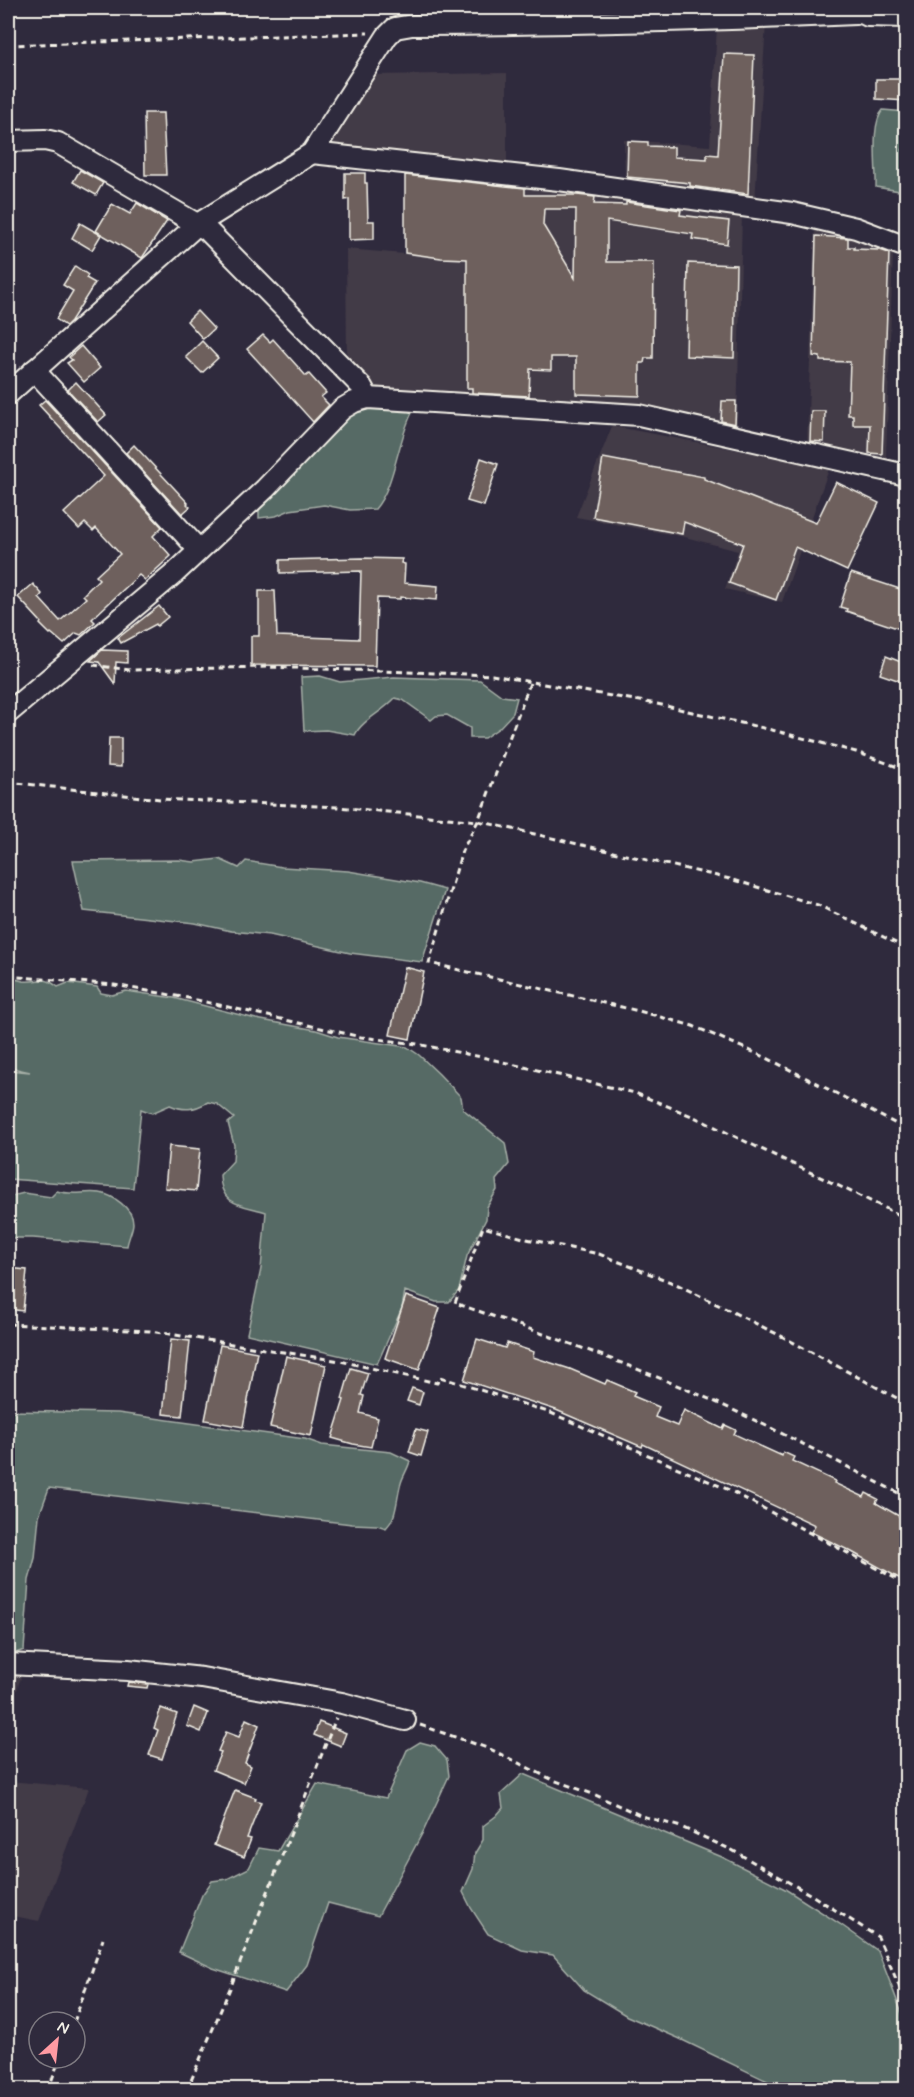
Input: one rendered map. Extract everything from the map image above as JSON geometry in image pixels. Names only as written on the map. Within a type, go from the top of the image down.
[{"type":"street","points":[[8,394],[198,224],[312,153],[387,36],[395,28],[412,25],[587,16],[750,19],[862,10],[868,16],[906,17]]},
{"type":"street","points":[[8,141],[45,140],[58,143],[207,230],[362,387],[368,398]]},
{"type":"street","points":[[312,153],[559,180],[792,213],[856,228],[906,247]]},
{"type":"street","points":[[34,370],[199,550]]},
{"type":"street","points":[[8,713],[134,609],[199,550],[265,489],[342,409],[368,398],[639,415],[906,475]]},
{"type":"street","points":[[8,1664],[139,1671],[202,1678],[342,1703],[405,1720]]},
{"type":"path","points":[[8,45],[378,33],[387,36]]},
{"type":"path","points":[[71,661],[130,670],[267,667],[492,675],[657,704],[749,724],[815,740],[906,770]]},
{"type":"path","points":[[530,683],[478,821],[462,851],[429,963],[639,1011],[693,1026],[767,1059],[906,1129]]},
{"type":"path","points":[[8,782],[160,799],[338,807],[478,821],[730,879],[818,905],[906,948]]},
{"type":"path","points":[[8,976],[114,985],[188,998],[361,1037],[417,1044],[486,1058],[635,1093],[692,1116],[906,1218]]},
{"type":"path","points":[[906,1403],[785,1338],[676,1284],[599,1254],[483,1227],[455,1303],[589,1350],[686,1389],[755,1420],[906,1497]]},
{"type":"path","points":[[8,1324],[150,1332],[340,1361],[437,1383],[440,1377],[550,1413],[729,1490],[906,1584]]},
{"type":"path","points":[[187,2090],[231,1986],[342,1703]]},
{"type":"path","points":[[405,1720],[490,1749],[553,1780],[593,1794],[642,1816],[681,1827],[732,1850],[813,1896],[878,1938],[906,2002]]},
{"type":"path","points":[[78,2010],[103,1939]]},
{"type":"path","points":[[48,2090],[56,2070]]},
{"type":"shaded area","points":[[766,22],[755,203],[625,185],[624,140],[710,146],[717,27]]},
{"type":"shaded area","points":[[507,73],[507,169],[326,146],[372,75]]},
{"type":"shaded area","points":[[405,169],[742,212],[737,429],[582,400],[462,398],[375,388],[347,362],[346,249],[405,254]]},
{"type":"shaded area","points":[[815,223],[893,249],[886,457],[807,443]]},
{"type":"shaded area","points":[[612,426],[829,469],[782,602],[725,589],[738,551],[685,537],[576,517]]},
{"type":"shaded area","points":[[8,1668],[24,1668],[8,1718]]},
{"type":"shaded area","points":[[8,1781],[89,1788],[39,1921],[8,1915]]},
{"type":"green space","points":[[883,110],[906,112],[906,192],[876,187],[875,136]]},
{"type":"green space","points":[[363,406],[402,407],[412,413],[392,476],[375,509],[350,510],[324,505],[259,518],[259,506],[349,411]]},
{"type":"green space","points":[[320,676],[340,682],[394,677],[480,680],[502,696],[517,698],[513,713],[499,728],[484,738],[470,738],[470,728],[447,715],[436,716],[431,720],[403,700],[395,698],[363,725],[355,735],[326,730],[304,731],[301,677]]},
{"type":"green space","points":[[219,859],[239,868],[246,861],[282,867],[348,871],[420,883],[445,890],[422,962],[350,953],[270,935],[231,931],[195,923],[84,911],[73,861],[179,860],[194,862]]},
{"type":"green space","points":[[8,978],[23,981],[44,980],[58,987],[68,983],[97,987],[101,993],[112,995],[126,991],[174,998],[338,1037],[407,1047],[419,1055],[461,1097],[463,1109],[505,1143],[509,1164],[496,1180],[497,1190],[487,1207],[486,1219],[467,1256],[459,1290],[449,1302],[436,1302],[405,1291],[402,1308],[377,1364],[247,1334],[261,1269],[266,1212],[234,1202],[224,1193],[220,1175],[233,1161],[234,1145],[228,1123],[234,1118],[217,1104],[208,1102],[189,1109],[170,1105],[152,1113],[141,1109],[133,1188],[8,1179],[8,1070],[30,1072],[8,1067]]},
{"type":"green space","points":[[57,1191],[100,1193],[121,1203],[130,1212],[133,1223],[127,1246],[8,1238],[8,1197],[24,1193],[51,1197]]},
{"type":"green space","points":[[8,1411],[118,1413],[305,1439],[322,1445],[391,1452],[410,1461],[401,1483],[395,1513],[386,1528],[377,1525],[352,1524],[49,1488],[39,1516],[35,1558],[29,1580],[24,1650],[8,1656]]},
{"type":"green space","points":[[420,1742],[435,1746],[447,1760],[449,1776],[424,1830],[378,1916],[328,1903],[307,1965],[286,1992],[213,1968],[179,1952],[202,1895],[212,1881],[227,1879],[249,1868],[259,1848],[278,1851],[317,1784],[386,1798],[407,1750]]},
{"type":"green space","points":[[523,1774],[722,1857],[785,1889],[878,1951],[906,2024],[906,2089],[784,2089],[627,2016],[584,1990],[553,1955],[522,1950],[488,1934],[463,1892],[473,1869],[475,1853],[483,1840],[483,1826],[503,1808],[501,1794]]},
{"type":"building","points":[[724,54],[754,55],[748,194],[690,186],[690,183],[627,177],[628,141],[648,142],[648,146],[674,147],[674,157],[707,159],[707,154],[718,155]]},
{"type":"building","points":[[876,79],[906,79],[906,101],[876,99]]},
{"type":"building","points":[[144,113],[163,113],[166,175],[145,175]]},
{"type":"building","points":[[80,170],[103,183],[96,195],[73,182]]},
{"type":"building","points":[[345,173],[365,173],[368,221],[374,221],[374,239],[349,240],[349,199],[345,200]]},
{"type":"building","points":[[405,175],[525,188],[525,195],[595,197],[594,204],[626,205],[626,202],[681,210],[680,215],[729,221],[727,244],[692,239],[693,234],[607,221],[607,262],[654,262],[653,358],[645,358],[644,363],[640,363],[640,396],[576,394],[576,357],[551,357],[551,370],[530,369],[529,396],[472,393],[472,388],[467,388],[467,259],[405,253]],"holes":[[[544,209],[576,209],[575,278],[543,225]]]},
{"type":"building","points":[[137,203],[167,221],[142,258],[96,231],[112,204],[130,214]]},
{"type":"building","points":[[80,223],[101,235],[92,250],[72,238]]},
{"type":"building","points":[[816,236],[848,238],[848,247],[889,253],[882,454],[869,453],[870,425],[853,425],[853,415],[848,415],[850,362],[820,361],[820,357],[813,356]]},
{"type":"building","points":[[688,263],[736,265],[734,358],[686,356]]},
{"type":"building","points":[[75,266],[88,275],[86,278],[95,283],[66,326],[56,319],[73,291],[63,285]]},
{"type":"building","points":[[197,311],[214,329],[203,339],[187,321]]},
{"type":"building","points":[[263,335],[270,342],[273,339],[306,376],[309,374],[326,393],[321,397],[329,405],[313,422],[247,349]]},
{"type":"building","points":[[202,341],[218,358],[202,373],[186,357]]},
{"type":"building","points":[[81,346],[100,368],[84,382],[67,363],[72,360],[69,357]]},
{"type":"building","points":[[76,382],[106,415],[98,422],[68,390]]},
{"type":"building","points":[[45,400],[162,527],[153,536],[171,556],[145,580],[139,575],[92,619],[95,622],[81,635],[76,633],[64,644],[40,624],[41,622],[18,597],[33,584],[42,594],[39,598],[60,621],[86,598],[83,595],[99,579],[96,576],[120,554],[96,528],[93,531],[85,523],[79,529],[64,513],[104,476],[39,405]]},
{"type":"building","points":[[722,401],[736,401],[735,424],[721,421]]},
{"type":"building","points":[[811,411],[825,411],[824,442],[810,441]]},
{"type":"building","points":[[134,445],[188,503],[190,507],[182,514],[126,453]]},
{"type":"building","points":[[481,458],[498,464],[484,506],[467,501]]},
{"type":"building","points":[[603,458],[704,477],[704,479],[816,523],[836,482],[879,503],[847,571],[795,547],[776,600],[729,583],[743,544],[684,522],[682,534],[593,517]]},
{"type":"building","points":[[402,559],[401,563],[405,564],[404,583],[438,586],[437,600],[377,598],[375,666],[251,665],[251,636],[259,636],[259,591],[275,591],[277,636],[359,639],[361,571],[280,573],[280,560]]},
{"type":"building","points":[[851,573],[906,591],[906,631],[840,607]]},
{"type":"building","points":[[159,606],[168,617],[157,626],[156,624],[121,643],[118,638]]},
{"type":"building","points":[[102,650],[127,651],[127,663],[116,662],[115,684],[99,662],[90,661]]},
{"type":"building","points":[[886,656],[906,664],[906,683],[880,674]]},
{"type":"building","points":[[109,738],[121,738],[121,767],[108,766]]},
{"type":"building","points":[[405,967],[424,972],[410,1039],[390,1035]]},
{"type":"building","points":[[169,1146],[200,1149],[196,1191],[165,1188]]},
{"type":"building","points":[[8,1268],[27,1270],[23,1311],[8,1309]]},
{"type":"building","points":[[406,1296],[440,1308],[419,1370],[385,1358]]},
{"type":"building","points":[[171,1339],[190,1341],[182,1416],[163,1414]]},
{"type":"building","points":[[477,1339],[505,1348],[507,1343],[534,1352],[533,1357],[605,1384],[607,1380],[635,1392],[633,1396],[659,1407],[655,1417],[677,1426],[684,1410],[723,1429],[725,1425],[736,1430],[734,1434],[782,1456],[783,1452],[794,1457],[792,1461],[835,1481],[834,1483],[864,1497],[866,1493],[878,1499],[876,1503],[906,1520],[906,1582],[811,1532],[815,1525],[643,1444],[642,1447],[556,1410],[464,1380]]},
{"type":"building","points":[[220,1345],[257,1352],[243,1427],[205,1420]]},
{"type":"building","points":[[286,1356],[326,1365],[311,1436],[270,1427]]},
{"type":"building","points":[[351,1368],[368,1373],[361,1395],[364,1396],[360,1413],[378,1418],[371,1447],[332,1438]]},
{"type":"building","points":[[412,1388],[423,1392],[419,1405],[407,1401]]},
{"type":"building","points":[[416,1429],[428,1432],[421,1456],[409,1452]]},
{"type":"building","points":[[128,1682],[148,1684],[147,1688],[127,1686]]},
{"type":"building","points":[[194,1707],[208,1713],[201,1732],[187,1726]]},
{"type":"building","points":[[161,1708],[177,1714],[162,1759],[149,1755],[158,1730],[154,1728]]},
{"type":"building","points":[[246,1719],[259,1725],[245,1763],[251,1766],[244,1783],[213,1770],[226,1732],[239,1737]]},
{"type":"building","points":[[319,1722],[346,1733],[341,1746],[314,1735]]},
{"type":"building","points":[[235,1790],[261,1802],[247,1838],[251,1839],[244,1857],[214,1845]]}]
